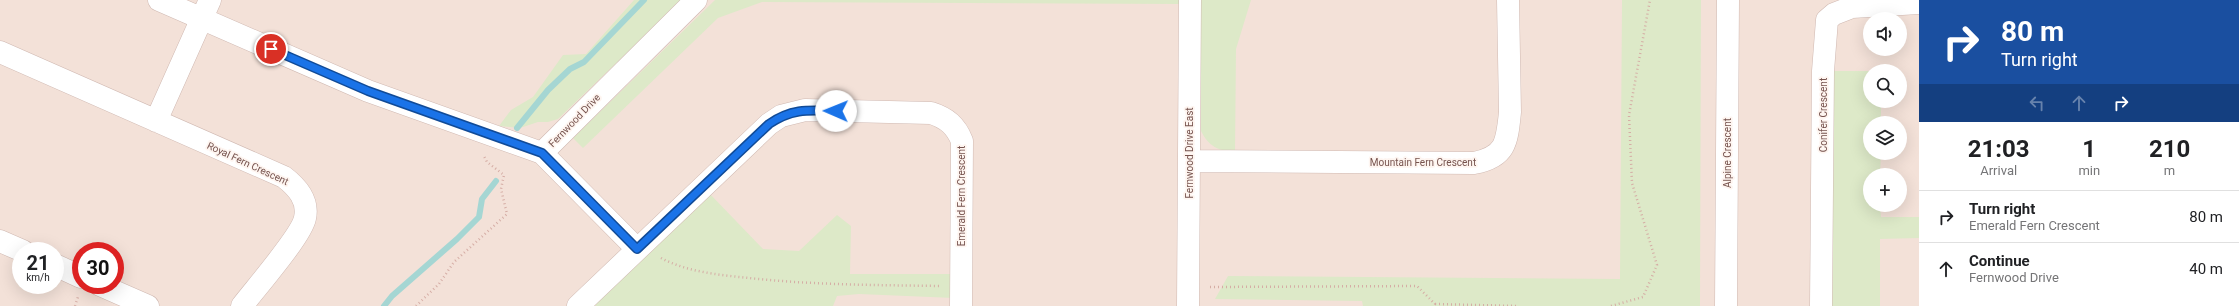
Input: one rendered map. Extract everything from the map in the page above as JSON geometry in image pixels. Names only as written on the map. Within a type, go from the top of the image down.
[{"type":"street","name":"Fernwood Drive","points":[[160,0],[205,9],[368,91],[486,131],[542,153],[696,0]]},
{"type":"street","name":"Fernwood Drive East","points":[[1188,297],[1190,0]]},
{"type":"street","name":"Mountain Fern Crescent","points":[[1189,161],[1474,163],[1489,160],[1500,154],[1505,144],[1509,129],[1508,0]]},
{"type":"street","name":"Alpine Crescent","points":[[1726,306],[1728,0]]},
{"type":"street","name":"Conifer Crescent","points":[[1821,306],[1823,71],[1828,20],[1834,14],[1852,7],[1919,3]]},
{"type":"street","points":[[156,121],[205,9]]},
{"type":"street","name":"Royal Fern Crescent","points":[[0,52],[284,177],[296,186],[304,199],[305,219],[296,236],[242,306]]},
{"type":"street","name":"Emerald Fern Crescent","points":[[578,306],[769,124],[782,116],[805,110],[931,113],[943,117],[958,131],[962,141],[961,296]]},
{"type":"street","points":[[542,153],[637,249]]},
{"type":"street","points":[[0,241],[12,246]]},
{"type":"street","points":[[121,294],[148,306]]},
{"type":"path","points":[[1611,306],[1643,297],[1658,265],[1632,183],[1629,115],[1650,0]]},
{"type":"path","points":[[416,306],[439,284],[454,262],[507,214],[501,188],[504,175],[487,162],[479,145],[486,131]]},
{"type":"path","points":[[637,249],[654,254],[669,263],[696,270],[766,280],[961,296]]},
{"type":"path","points":[[1188,297],[1216,286],[1417,286],[1434,305],[1518,306]]},
{"type":"shaded area","points":[[0,0],[1919,0],[1919,306],[0,306]]},
{"type":"green space","points":[[634,0],[682,0],[558,119],[548,122],[538,122],[520,128],[499,126],[511,110],[533,97],[563,55],[586,54]]},
{"type":"green space","points":[[715,0],[1181,0],[1181,4],[762,2],[718,18],[583,148],[573,138]]},
{"type":"green space","points":[[1201,0],[1251,0],[1236,49],[1235,153],[1224,151],[1215,147],[1207,141],[1201,131]]},
{"type":"green space","points":[[1622,0],[1701,0],[1700,306],[1363,306],[1362,301],[1215,299],[1228,276],[1620,279]]},
{"type":"green space","points":[[1831,71],[1863,71],[1863,108],[1881,108],[1881,116],[1863,116],[1863,160],[1881,160],[1880,168],[1863,168],[1863,212],[1881,212],[1881,217],[1919,217],[1919,238],[1880,239],[1880,306],[1830,306]]},
{"type":"green space","points":[[709,193],[763,249],[799,251],[837,215],[851,226],[850,274],[954,274],[954,298],[859,294],[837,296],[833,306],[596,306],[594,304]]},
{"type":"waterway","points":[[517,128],[548,90],[570,69],[584,62],[644,0]]},
{"type":"waterway","points":[[384,306],[392,296],[457,239],[479,217],[482,199],[496,181]]},
{"type":"route","points":[[271,49],[368,91],[486,131],[542,153],[574,183],[637,249],[769,124],[790,112],[805,110],[836,111]]}]
